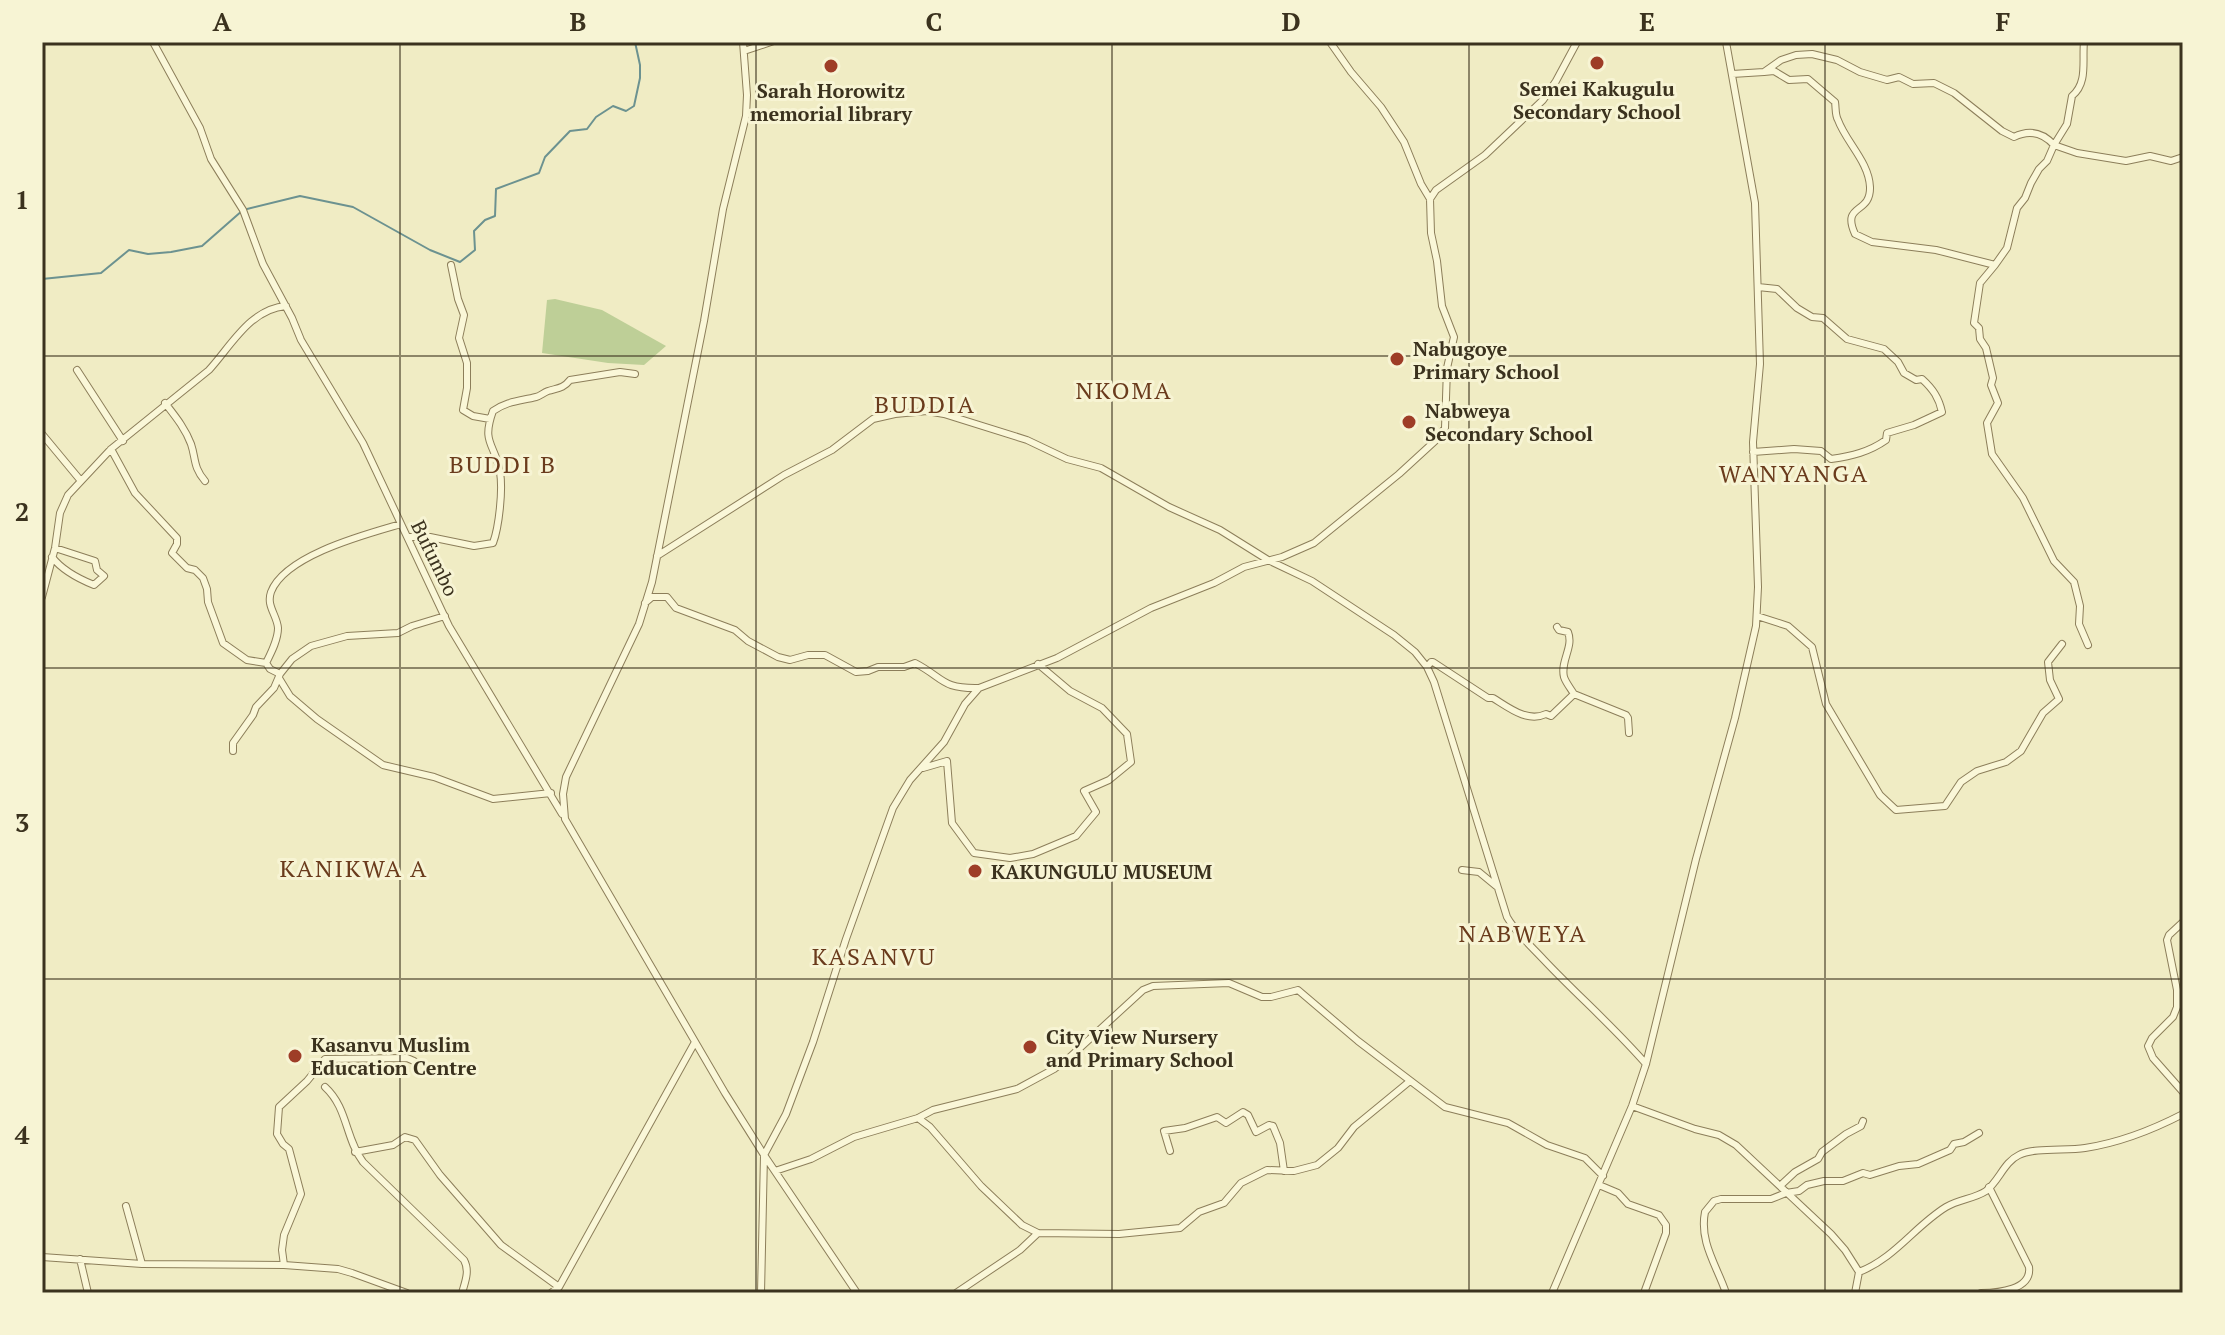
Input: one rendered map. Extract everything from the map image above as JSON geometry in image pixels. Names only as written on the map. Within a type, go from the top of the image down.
[{"type":"street","name":"Bufumbo","points":[[153,42],[195,117],[211,159],[243,210],[263,264],[301,340],[363,443],[445,616],[695,1042],[764,1155],[857,1293]]},
{"type":"street","points":[[565,819],[563,794],[566,777],[639,624],[652,582],[723,209],[746,116],[743,42]]},
{"type":"street","points":[[744,51],[771,42]]},
{"type":"street","points":[[645,603],[652,597],[667,597],[676,608],[735,630],[748,641],[778,657],[790,660],[808,655],[825,655],[861,673],[878,667],[904,667],[915,663],[944,683],[958,688],[979,688],[1070,652],[1151,608],[1214,583],[1244,567],[1293,553],[1314,543],[1372,497],[1428,448],[1445,428],[1447,368],[1454,337],[1442,306],[1431,233],[1430,199],[1404,142],[1330,42]]},
{"type":"street","points":[[1430,199],[1436,190],[1485,155],[1543,100],[1577,42]]},
{"type":"street","points":[[1552,1293],[1632,1106],[1646,1064],[1696,859],[1739,704],[1757,616],[1753,452],[1760,364],[1753,182],[1726,42]]},
{"type":"street","points":[[2084,42],[2083,80],[2072,96],[2067,124],[2017,208],[2007,248],[1980,283],[1974,323],[1986,348],[1993,378],[1991,385],[1998,403],[1987,423],[1992,454],[2023,498],[2054,561],[2074,582],[2080,606],[2079,624],[2088,645]]},
{"type":"street","points":[[1764,72],[1781,60],[1812,54],[1837,60],[1860,72],[1887,80],[1899,77],[1913,84],[1934,83],[1954,93],[2014,137],[2023,133],[2045,135],[2054,145],[2077,153],[2126,161],[2150,156],[2171,161],[2183,157]]},
{"type":"street","points":[[1732,74],[1774,71],[1789,80],[1808,79],[1835,102],[1837,120],[1857,151],[1870,183],[1870,195],[1863,206],[1851,215],[1849,222],[1855,234],[1872,242],[1936,250],[1995,265]]},
{"type":"street","points":[[451,265],[464,315],[459,338],[467,363],[463,410],[473,416],[490,419]]},
{"type":"street","points":[[1753,452],[1821,451],[1831,459],[1858,454],[1886,440],[1887,433],[1942,412],[1937,395],[1929,385],[1904,373],[1898,362],[1884,349],[1847,339],[1823,318],[1812,317],[1797,308],[1777,289],[1758,287]]},
{"type":"street","points":[[42,597],[62,505],[68,495],[111,449],[209,370],[259,315],[273,307],[286,306]]},
{"type":"street","points":[[77,370],[123,441]]},
{"type":"street","points":[[408,537],[430,537],[474,546],[493,543],[501,479],[488,440],[490,419],[496,408],[556,391],[570,380],[620,372],[635,374]]},
{"type":"street","points":[[165,403],[180,422],[191,444],[199,474],[205,481]]},
{"type":"street","points":[[657,556],[771,482],[832,450],[873,419],[895,414],[927,411],[944,414],[1035,443],[1067,459],[1101,468],[1312,581],[1410,647],[1427,667],[1434,682],[1507,917],[1571,989],[1646,1064]]},
{"type":"street","points":[[42,434],[81,481]]},
{"type":"street","points":[[111,449],[135,493],[177,538],[172,553],[203,578],[221,640],[247,660],[266,663],[280,676],[290,696],[347,742],[383,765],[434,777],[493,799],[551,793]]},
{"type":"street","points":[[266,663],[278,626],[270,605],[271,592],[289,570],[333,545],[401,524]]},
{"type":"street","points":[[52,557],[75,577],[94,585],[104,576],[97,570],[95,561],[55,548]]},
{"type":"street","points":[[1282,566],[1293,553]]},
{"type":"street","points":[[233,751],[233,743],[256,707],[274,688],[292,659],[311,646],[347,636],[398,633],[445,616]]},
{"type":"street","points":[[1757,616],[1788,626],[1812,647],[1826,704],[1880,795],[1896,810],[1945,806],[1961,782],[1977,771],[2006,762],[2021,751],[2043,713],[2059,699],[2050,680],[2048,662],[2062,644]]},
{"type":"street","points":[[1557,627],[1570,636],[1563,666],[1565,681],[1574,694],[1626,715],[1629,733]]},
{"type":"street","points":[[1427,667],[1433,662],[1488,698],[1530,718],[1546,714],[1551,716],[1574,694]]},
{"type":"street","points":[[920,769],[947,761],[952,823],[974,853],[1010,858],[1033,854],[1076,836],[1096,812],[1084,791],[1109,780],[1131,762],[1127,734],[1102,708],[1070,691],[1038,664]]},
{"type":"street","points":[[958,688],[965,704]]},
{"type":"street","points":[[761,1293],[764,1155],[786,1114],[813,1042],[893,808],[902,790],[944,742],[965,704],[979,688]]},
{"type":"street","points":[[1462,870],[1479,872],[1499,888]]},
{"type":"street","points":[[2183,922],[2167,940],[2177,990],[2177,1007],[2173,1017],[2148,1046],[2153,1058],[2183,1092]]},
{"type":"street","points":[[775,1171],[811,1159],[854,1137],[918,1118],[945,1105],[1017,1089],[1074,1054],[1143,990],[1161,985],[1229,983],[1262,997],[1298,990],[1358,1041],[1445,1107],[1497,1119],[1547,1145],[1585,1158],[1603,1176]]},
{"type":"street","points":[[551,1293],[559,1287],[695,1042]]},
{"type":"street","points":[[284,1265],[284,1235],[301,1194],[289,1149],[277,1134],[279,1107],[325,1059],[407,1058],[414,1061]]},
{"type":"street","points":[[918,1118],[930,1127],[1003,1209],[1022,1225],[1038,1233],[1119,1234],[1180,1228],[1199,1212],[1224,1203],[1241,1183],[1267,1170],[1294,1171],[1317,1165],[1338,1148],[1354,1127],[1410,1081]]},
{"type":"street","points":[[325,1087],[343,1111],[355,1152],[363,1162],[464,1260],[467,1274],[462,1293]]},
{"type":"street","points":[[1632,1106],[1729,1140],[1781,1185],[1841,1244],[1859,1272],[1855,1293]]},
{"type":"street","points":[[1170,1151],[1164,1131],[1185,1128],[1217,1117],[1226,1123],[1243,1112],[1248,1115],[1256,1132],[1273,1126],[1280,1143],[1284,1171]]},
{"type":"street","points":[[1859,1272],[1890,1255],[1948,1205],[1978,1195],[1989,1187],[2022,1153],[2097,1146],[2183,1114]]},
{"type":"street","points":[[1781,1185],[1846,1134],[1861,1126],[1863,1121]]},
{"type":"street","points":[[1726,1293],[1708,1251],[1704,1230],[1705,1212],[1714,1201],[1771,1199],[1799,1191],[1807,1185],[1843,1181],[1863,1173],[1870,1175],[1918,1164],[1942,1155],[1954,1144],[1979,1133]]},
{"type":"street","points":[[355,1152],[393,1145],[405,1137],[415,1140],[440,1175],[501,1245],[559,1287]]},
{"type":"street","points":[[1599,1185],[1618,1193],[1628,1204],[1659,1215],[1666,1225],[1644,1293]]},
{"type":"street","points":[[1981,1293],[2007,1292],[2028,1278],[2030,1273],[1989,1187]]},
{"type":"street","points":[[126,1206],[142,1264]]},
{"type":"street","points":[[956,1293],[1020,1250],[1038,1233]]},
{"type":"street","points":[[42,1257],[142,1264],[284,1265],[352,1273],[407,1293]]},
{"type":"street","points":[[80,1259],[88,1293]]},
{"type":"green space","points":[[555,299],[602,310],[666,346],[644,365],[542,353],[547,300]]},
{"type":"waterway","points":[[42,279],[101,273],[129,250],[148,254],[202,246],[243,210],[300,196],[353,207],[430,250],[460,262],[475,250],[474,231],[485,220],[495,216],[496,189],[539,173],[545,157],[570,131],[587,129],[596,117],[613,106],[626,111],[634,106],[640,78],[635,42]]},
{"type":"place","name":"Semei Kakugulu Secondary School","points":[[1597,63]]},
{"type":"place","name":"Sarah Horowitz memorial library","points":[[831,66]]},
{"type":"place","name":"Nabugoye Primary School","points":[[1397,359]]},
{"type":"place","name":"Nabweya Secondary School","points":[[1409,422]]},
{"type":"place","name":"KAKUNGULU MUSEUM","points":[[975,871]]},
{"type":"place","name":"City View Nursery and Primary School","points":[[1030,1047]]},
{"type":"place","name":"Kasanvu Muslim Education Centre","points":[[295,1056]]},
{"type":"district","name":"NKOMA","points":[[1124,390]]},
{"type":"district","name":"BUDDIA","points":[[925,404]]},
{"type":"district","name":"BUDDI B","points":[[503,464]]},
{"type":"district","name":"WANYANGA","points":[[1794,473]]},
{"type":"district","name":"KANIKWA A","points":[[354,868]]},
{"type":"district","name":"NABWEYA","points":[[1523,933]]},
{"type":"district","name":"KASANVU","points":[[874,956]]}]
